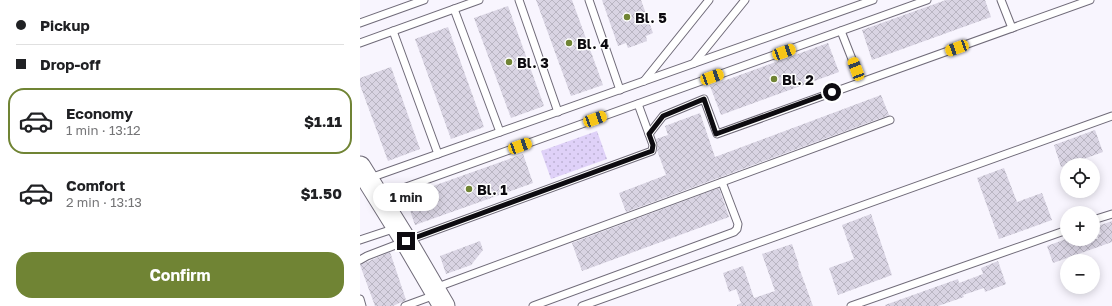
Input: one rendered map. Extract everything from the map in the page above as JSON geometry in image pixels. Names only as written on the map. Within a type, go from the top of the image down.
[{"type":"street","points":[[364,173],[438,296]]},
{"type":"lane","points":[[360,23],[403,3],[424,0]]},
{"type":"lane","points":[[360,43],[479,0]]},
{"type":"lane","points":[[518,0],[558,112]]},
{"type":"lane","points":[[589,0],[620,90]]},
{"type":"lane","points":[[644,81],[709,0]]},
{"type":"lane","points":[[694,64],[745,0]]},
{"type":"lane","points":[[364,173],[438,154],[874,0]]},
{"type":"lane","points":[[379,197],[927,0]]},
{"type":"lane","points":[[1001,0],[1012,28]]},
{"type":"lane","points":[[649,134],[663,116],[704,99],[716,134],[1090,0]]},
{"type":"lane","points":[[454,9],[500,132]]},
{"type":"lane","points":[[392,31],[438,154]]},
{"type":"lane","points":[[841,31],[860,82]]},
{"type":"lane","points":[[360,240],[401,234],[652,151],[653,145],[638,104]]},
{"type":"lane","points":[[582,306],[1112,116]]},
{"type":"lane","points":[[405,306],[438,296],[722,182],[890,120]]},
{"type":"lane","points":[[533,306],[734,232],[737,230],[738,224],[722,182]]},
{"type":"lane","points":[[1100,218],[1112,214]]},
{"type":"lane","points":[[851,306],[1060,232]]},
{"type":"lane","points":[[360,260],[401,234]]},
{"type":"lane","points":[[360,299],[362,306]]},
{"type":"shaded area","points":[[597,131],[607,159],[551,179],[541,151]]},
{"type":"building","name":"Bl. 4","points":[[536,0],[572,0],[603,85],[571,96]]},
{"type":"building","name":"Bl. 5","points":[[602,0],[641,0],[653,33],[646,36],[647,41],[628,48],[626,43],[618,46]]},
{"type":"building","points":[[946,0],[985,0],[991,17],[872,60],[862,30]]},
{"type":"building","name":"Bl. 3","points":[[508,6],[544,106],[511,118],[474,18]]},
{"type":"building","points":[[448,27],[484,127],[451,139],[415,39]]},
{"type":"building","name":"Bl. 2","points":[[828,43],[839,72],[721,115],[710,86]]},
{"type":"building","points":[[391,67],[420,149],[388,161],[360,85],[360,78]]},
{"type":"building","points":[[881,95],[889,115],[626,212],[619,193],[666,175],[657,150],[658,145],[656,139],[668,135],[665,126],[700,113],[715,157]]},
{"type":"building","points":[[1095,130],[1103,152],[1086,158],[1060,158],[1060,164],[1054,145]]},
{"type":"building","name":"Bl. 1","points":[[523,154],[533,183],[415,225],[405,196]]},
{"type":"building","points":[[1004,168],[1017,202],[1042,193],[1052,220],[999,239],[977,178]]},
{"type":"building","points":[[719,188],[729,217],[582,271],[572,243]]},
{"type":"building","points":[[871,214],[892,275],[838,295],[829,268],[854,259],[842,225]]},
{"type":"building","points":[[1112,221],[1112,242],[1078,254],[1060,254],[1060,261],[1053,263],[1047,246],[1060,241],[1060,246],[1100,246],[1100,225]]},
{"type":"building","points":[[480,241],[483,250],[471,265],[446,274],[440,256]]},
{"type":"building","points":[[792,244],[813,306],[737,306],[741,303],[736,289],[729,292],[723,273],[743,266],[754,298],[775,291],[762,254]]},
{"type":"building","points":[[390,252],[406,300],[393,306],[375,306],[360,265]]},
{"type":"building","points":[[998,261],[1006,284],[985,292],[984,288],[938,306],[885,306],[958,279],[959,283],[983,274],[981,268]]},
{"type":"place","name":"Bl. 5","points":[[627,17]]},
{"type":"place","name":"Bl. 4","points":[[569,43]]},
{"type":"place","name":"Bl. 3","points":[[509,62]]},
{"type":"place","name":"Bl. 2","points":[[774,79]]},
{"type":"place","name":"Bl. 1","points":[[469,189]]},
{"type":"route","points":[[406,241],[652,151],[653,145],[649,134],[663,116],[704,99],[716,134],[832,92]]}]
